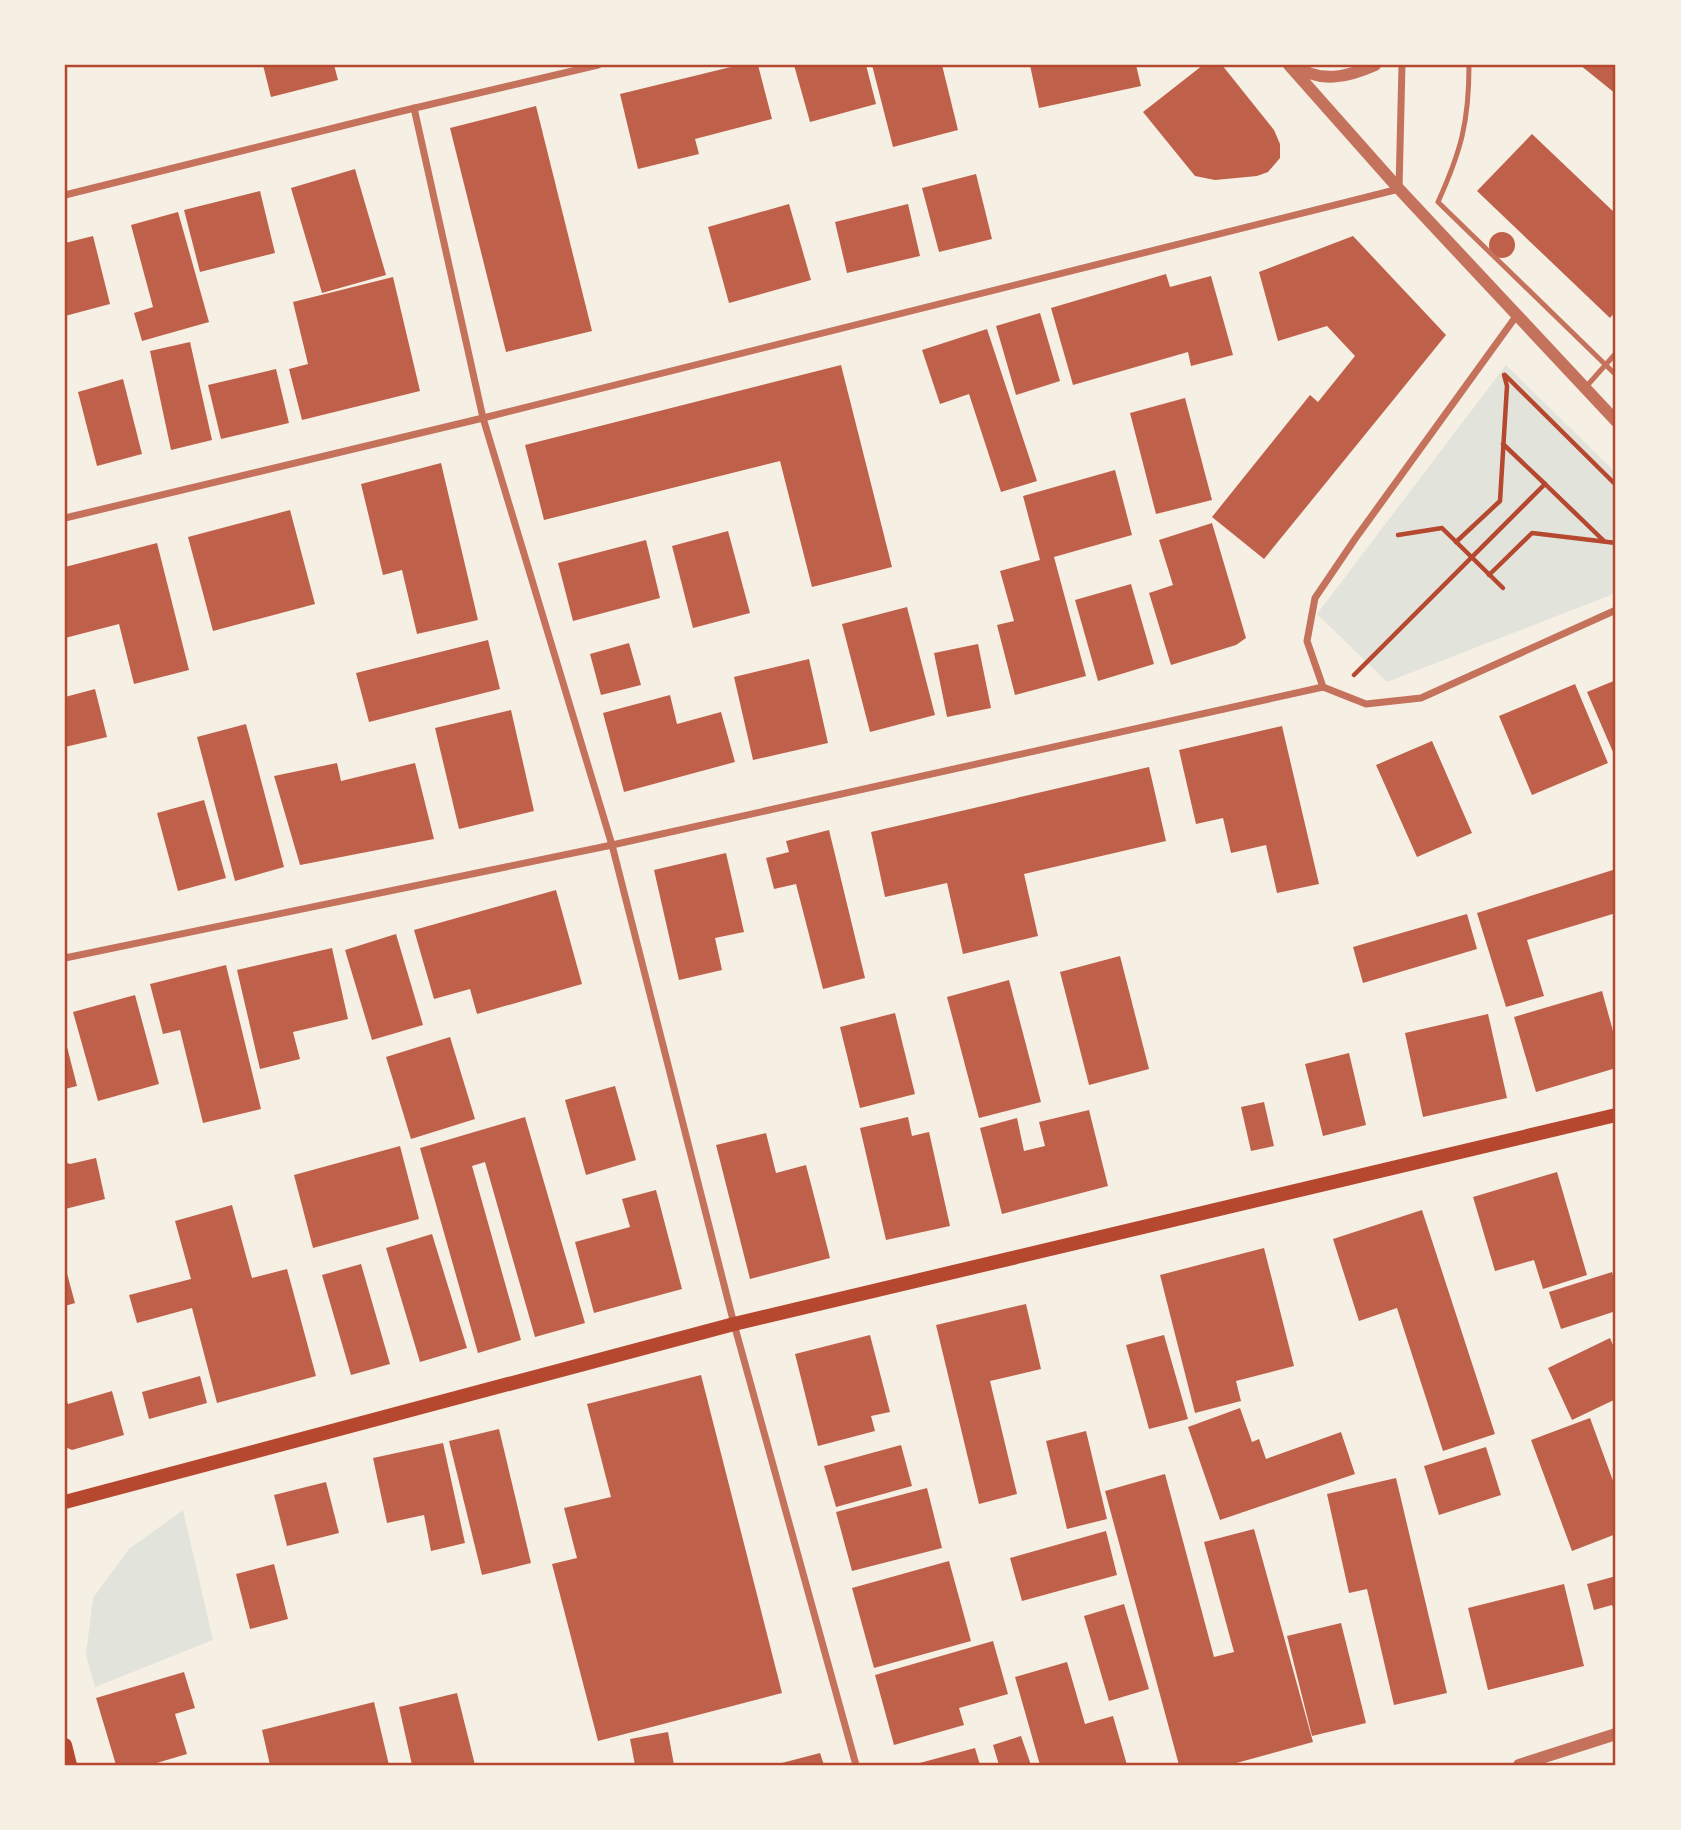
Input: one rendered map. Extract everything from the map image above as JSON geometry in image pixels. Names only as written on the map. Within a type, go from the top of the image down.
[{"type":"main road","points":[[65,1502],[734,1324],[1616,1115]]},
{"type":"main road","points":[[65,1745],[70,1765]]},
{"type":"street","points":[[65,195],[598,65]]},
{"type":"street","points":[[1292,65],[1326,78],[1352,76],[1375,65]]},
{"type":"street","points":[[1292,65],[1399,189],[1616,421]]},
{"type":"street","points":[[1399,189],[1402,65]]},
{"type":"street","points":[[414,108],[483,418],[612,845],[734,1324],[856,1765]]},
{"type":"street","points":[[65,518],[483,418],[1399,189]]},
{"type":"street","points":[[1323,687],[1307,641],[1315,598],[1517,315]]},
{"type":"street","points":[[65,958],[612,845],[1323,687],[1366,704],[1421,698],[1616,610]]},
{"type":"street","points":[[1519,1765],[1616,1734]]},
{"type":"lane","points":[[1469,65],[1468,113],[1457,159],[1438,202],[1616,375]]},
{"type":"lane","points":[[1585,388],[1616,353]]},
{"type":"path","points":[[1456,542],[1500,501],[1507,386],[1504,375],[1616,485]]},
{"type":"path","points":[[1503,444],[1604,541]]},
{"type":"path","points":[[1366,662],[1545,484]]},
{"type":"path","points":[[1398,535],[1442,528],[1503,588]]},
{"type":"path","points":[[1489,575],[1532,533],[1616,543]]},
{"type":"shaded area","points":[[1506,365],[1616,473],[1616,593],[1387,682],[1317,614]]},
{"type":"shaded area","points":[[183,1510],[213,1640],[95,1687],[86,1655],[93,1598],[129,1549]]},
{"type":"building","points":[[263,65],[334,65],[338,80],[271,97]]},
{"type":"building","points":[[739,65],[758,65],[772,119],[695,139],[699,154],[638,169],[620,94]]},
{"type":"building","points":[[794,65],[866,65],[876,104],[810,122]]},
{"type":"building","points":[[872,65],[942,65],[958,130],[893,147]]},
{"type":"building","points":[[1030,65],[1136,65],[1141,86],[1039,108]]},
{"type":"building","points":[[1203,65],[1222,65],[1274,130],[1280,144],[1280,158],[1268,172],[1257,176],[1215,180],[1195,176],[1143,112]]},
{"type":"building","points":[[1580,65],[1616,65],[1616,94]]},
{"type":"building","points":[[536,106],[592,331],[506,352],[450,128]]},
{"type":"building","points":[[1532,134],[1616,214],[1616,311],[1610,318],[1477,191]]},
{"type":"building","points":[[355,169],[386,275],[322,293],[291,188]]},
{"type":"building","points":[[976,174],[992,239],[939,252],[922,188]]},
{"type":"building","points":[[260,191],[275,253],[200,272],[184,210]]},
{"type":"building","points":[[789,204],[811,280],[729,303],[708,227]]},
{"type":"building","points":[[908,204],[920,256],[847,273],[835,222]]},
{"type":"building","points":[[178,212],[209,322],[142,341],[134,313],[153,307],[131,225]]},
{"type":"building","points":[[1502,232],[1511,236],[1515,245],[1511,254],[1502,258],[1493,254],[1489,245],[1493,236]]},
{"type":"building","points":[[93,236],[110,304],[65,316],[65,243]]},
{"type":"building","points":[[1353,236],[1446,335],[1264,559],[1212,517],[1310,395],[1318,402],[1355,356],[1327,326],[1278,341],[1259,272]]},
{"type":"building","points":[[1166,274],[1170,287],[1211,276],[1233,355],[1191,366],[1188,352],[1073,385],[1051,308]]},
{"type":"building","points":[[393,277],[420,391],[302,420],[289,369],[308,364],[293,302]]},
{"type":"building","points":[[1040,313],[1060,381],[1016,395],[996,326]]},
{"type":"building","points":[[987,329],[1037,481],[1001,492],[969,394],[940,404],[922,350]]},
{"type":"building","points":[[190,342],[212,440],[171,450],[150,351]]},
{"type":"building","points":[[841,365],[892,567],[812,587],[780,461],[544,520],[525,445]]},
{"type":"building","points":[[276,369],[289,423],[221,439],[208,385]]},
{"type":"building","points":[[123,379],[142,454],[97,466],[78,392]]},
{"type":"building","points":[[1185,398],[1212,500],[1156,514],[1130,413]]},
{"type":"building","points":[[441,463],[478,620],[417,634],[402,570],[383,575],[361,484]]},
{"type":"building","points":[[1115,470],[1132,535],[1054,557],[1086,676],[1015,695],[997,625],[1014,621],[1000,571],[1040,560],[1023,496]]},
{"type":"building","points":[[290,510],[315,604],[213,631],[188,537]]},
{"type":"building","points":[[1212,523],[1246,638],[1236,645],[1171,665],[1149,593],[1173,585],[1159,540]]},
{"type":"building","points":[[728,531],[750,613],[693,628],[672,546]]},
{"type":"building","points":[[646,540],[660,598],[573,621],[558,563]]},
{"type":"building","points":[[157,543],[189,670],[134,684],[119,624],[65,638],[65,567]]},
{"type":"building","points":[[1131,584],[1154,664],[1098,681],[1075,600]]},
{"type":"building","points":[[907,607],[935,715],[870,732],[842,624]]},
{"type":"building","points":[[488,640],[500,689],[369,722],[356,673]]},
{"type":"building","points":[[629,643],[641,685],[601,695],[590,654]]},
{"type":"building","points":[[978,644],[991,708],[947,717],[934,653]]},
{"type":"building","points":[[809,659],[828,743],[753,760],[734,677]]},
{"type":"building","points":[[1616,680],[1616,759],[1587,692]]},
{"type":"building","points":[[1575,684],[1608,763],[1532,795],[1499,716]]},
{"type":"building","points":[[95,689],[107,737],[65,747],[65,697]]},
{"type":"building","points":[[670,695],[677,724],[721,712],[735,762],[624,792],[603,713]]},
{"type":"building","points":[[511,710],[534,811],[459,829],[435,728]]},
{"type":"building","points":[[246,724],[284,867],[235,881],[197,737]]},
{"type":"building","points":[[1282,726],[1319,884],[1277,893],[1266,845],[1231,853],[1223,818],[1196,824],[1179,750]]},
{"type":"building","points":[[1432,741],[1472,833],[1417,857],[1376,765]]},
{"type":"building","points":[[337,763],[341,781],[415,763],[434,839],[300,865],[274,776]]},
{"type":"building","points":[[1149,767],[1166,841],[1024,874],[1038,936],[963,954],[947,883],[885,897],[871,832]]},
{"type":"building","points":[[204,800],[226,878],[178,891],[157,813]]},
{"type":"building","points":[[829,830],[865,978],[823,989],[796,884],[774,889],[766,858],[789,852],[786,841]]},
{"type":"building","points":[[726,853],[744,932],[715,938],[722,970],[679,980],[654,870]]},
{"type":"building","points":[[1616,869],[1616,913],[1527,940],[1544,996],[1506,1007],[1477,913]]},
{"type":"building","points":[[556,890],[582,984],[477,1014],[470,989],[434,999],[414,930]]},
{"type":"building","points":[[1467,914],[1477,949],[1363,983],[1353,947]]},
{"type":"building","points":[[396,934],[423,1025],[372,1040],[345,950]]},
{"type":"building","points":[[332,948],[348,1019],[293,1032],[300,1059],[260,1069],[237,970]]},
{"type":"building","points":[[1120,956],[1149,1069],[1089,1085],[1060,972]]},
{"type":"building","points":[[226,965],[261,1109],[203,1123],[180,1030],[163,1034],[150,984]]},
{"type":"building","points":[[1009,980],[1041,1102],[979,1118],[947,997]]},
{"type":"building","points":[[1602,991],[1616,1042],[1616,1068],[1536,1092],[1514,1017]]},
{"type":"building","points":[[135,995],[159,1084],[98,1101],[73,1012]]},
{"type":"building","points":[[895,1013],[915,1094],[860,1108],[840,1027]]},
{"type":"building","points":[[1488,1014],[1507,1098],[1423,1117],[1405,1033]]},
{"type":"building","points":[[450,1037],[475,1119],[411,1139],[386,1057]]},
{"type":"building","points":[[65,1039],[77,1086],[65,1089]]},
{"type":"building","points":[[1349,1053],[1366,1125],[1323,1136],[1305,1064]]},
{"type":"building","points":[[615,1086],[636,1160],[586,1175],[565,1100]]},
{"type":"building","points":[[1264,1102],[1274,1146],[1251,1151],[1241,1107]]},
{"type":"building","points":[[1089,1110],[1108,1186],[1002,1214],[980,1128],[1017,1118],[1024,1151],[1045,1146],[1039,1122]]},
{"type":"building","points":[[525,1117],[585,1323],[535,1337],[485,1162],[472,1166],[521,1340],[478,1353],[420,1148]]},
{"type":"building","points":[[908,1117],[912,1136],[929,1132],[950,1226],[886,1240],[860,1128]]},
{"type":"building","points":[[766,1133],[776,1173],[806,1165],[830,1258],[750,1279],[716,1145]]},
{"type":"building","points":[[400,1146],[419,1219],[313,1248],[294,1175]]},
{"type":"building","points":[[96,1158],[105,1199],[65,1209],[65,1162],[70,1164]]},
{"type":"building","points":[[1557,1172],[1587,1275],[1543,1289],[1534,1260],[1495,1271],[1473,1197]]},
{"type":"building","points":[[656,1190],[682,1289],[594,1313],[575,1242],[630,1227],[622,1199]]},
{"type":"building","points":[[232,1205],[252,1278],[287,1269],[316,1376],[217,1403],[192,1308],[137,1323],[129,1295],[191,1279],[175,1221]]},
{"type":"building","points":[[1422,1210],[1495,1434],[1443,1451],[1397,1308],[1359,1321],[1333,1239]]},
{"type":"building","points":[[432,1234],[467,1348],[420,1362],[386,1248]]},
{"type":"building","points":[[1264,1248],[1294,1366],[1236,1381],[1241,1401],[1195,1413],[1160,1275]]},
{"type":"building","points":[[361,1264],[390,1364],[351,1375],[322,1275]]},
{"type":"building","points":[[65,1266],[75,1303],[65,1306]]},
{"type":"building","points":[[1612,1272],[1616,1285],[1616,1311],[1561,1329],[1549,1292]]},
{"type":"building","points":[[1026,1304],[1041,1369],[990,1381],[1017,1494],[979,1504],[936,1325]]},
{"type":"building","points":[[870,1335],[890,1412],[871,1416],[875,1431],[818,1446],[795,1354]]},
{"type":"building","points":[[1164,1335],[1188,1419],[1149,1429],[1126,1345]]},
{"type":"building","points":[[1610,1338],[1616,1352],[1616,1399],[1572,1420],[1548,1368]]},
{"type":"building","points":[[701,1375],[782,1693],[598,1741],[552,1564],[577,1558],[564,1508],[611,1497],[587,1404]]},
{"type":"building","points":[[200,1376],[207,1403],[149,1419],[142,1392]]},
{"type":"building","points":[[112,1391],[124,1435],[72,1450],[65,1447],[65,1396],[68,1404]]},
{"type":"building","points":[[1240,1408],[1252,1442],[1259,1439],[1266,1459],[1341,1432],[1355,1474],[1220,1520],[1188,1427]]},
{"type":"building","points":[[1590,1418],[1616,1489],[1616,1534],[1572,1551],[1531,1440]]},
{"type":"building","points":[[499,1429],[531,1563],[482,1575],[449,1441]]},
{"type":"building","points":[[1086,1431],[1107,1519],[1067,1529],[1046,1441]]},
{"type":"building","points":[[443,1443],[465,1543],[431,1551],[424,1515],[387,1523],[373,1458]]},
{"type":"building","points":[[901,1445],[912,1486],[836,1507],[824,1466]]},
{"type":"building","points":[[1486,1447],[1501,1495],[1439,1515],[1424,1466]]},
{"type":"building","points":[[1165,1474],[1214,1657],[1234,1652],[1204,1542],[1254,1529],[1313,1742],[1229,1765],[1179,1765],[1105,1491]]},
{"type":"building","points":[[1396,1478],[1447,1693],[1394,1705],[1367,1589],[1349,1593],[1327,1494]]},
{"type":"building","points":[[326,1482],[339,1533],[287,1546],[274,1495]]},
{"type":"building","points":[[927,1488],[942,1548],[852,1571],[836,1512]]},
{"type":"building","points":[[1106,1531],[1117,1575],[1022,1601],[1010,1558]]},
{"type":"building","points":[[949,1561],[971,1641],[874,1668],[852,1588]]},
{"type":"building","points":[[274,1564],[288,1619],[250,1629],[236,1574]]},
{"type":"building","points":[[1616,1576],[1616,1616],[1612,1605],[1594,1610],[1587,1584]]},
{"type":"building","points":[[1564,1584],[1584,1666],[1488,1690],[1468,1608]]},
{"type":"building","points":[[1124,1604],[1149,1689],[1109,1701],[1084,1616]]},
{"type":"building","points":[[1341,1623],[1366,1723],[1312,1736],[1287,1636]]},
{"type":"building","points":[[993,1641],[1008,1694],[959,1708],[964,1725],[894,1745],[875,1675]]},
{"type":"building","points":[[1067,1662],[1085,1724],[1113,1716],[1127,1765],[1040,1765],[1015,1677]]},
{"type":"building","points":[[184,1672],[195,1708],[175,1714],[187,1754],[150,1765],[116,1765],[96,1698]]},
{"type":"building","points":[[457,1693],[475,1765],[412,1765],[399,1707]]},
{"type":"building","points":[[374,1702],[389,1765],[270,1765],[262,1730]]},
{"type":"building","points":[[668,1732],[674,1765],[635,1765],[630,1739]]},
{"type":"building","points":[[1021,1736],[1031,1765],[999,1765],[993,1745]]},
{"type":"building","points":[[975,1748],[980,1765],[916,1764]]},
{"type":"building","points":[[820,1753],[824,1765],[778,1764]]}]
